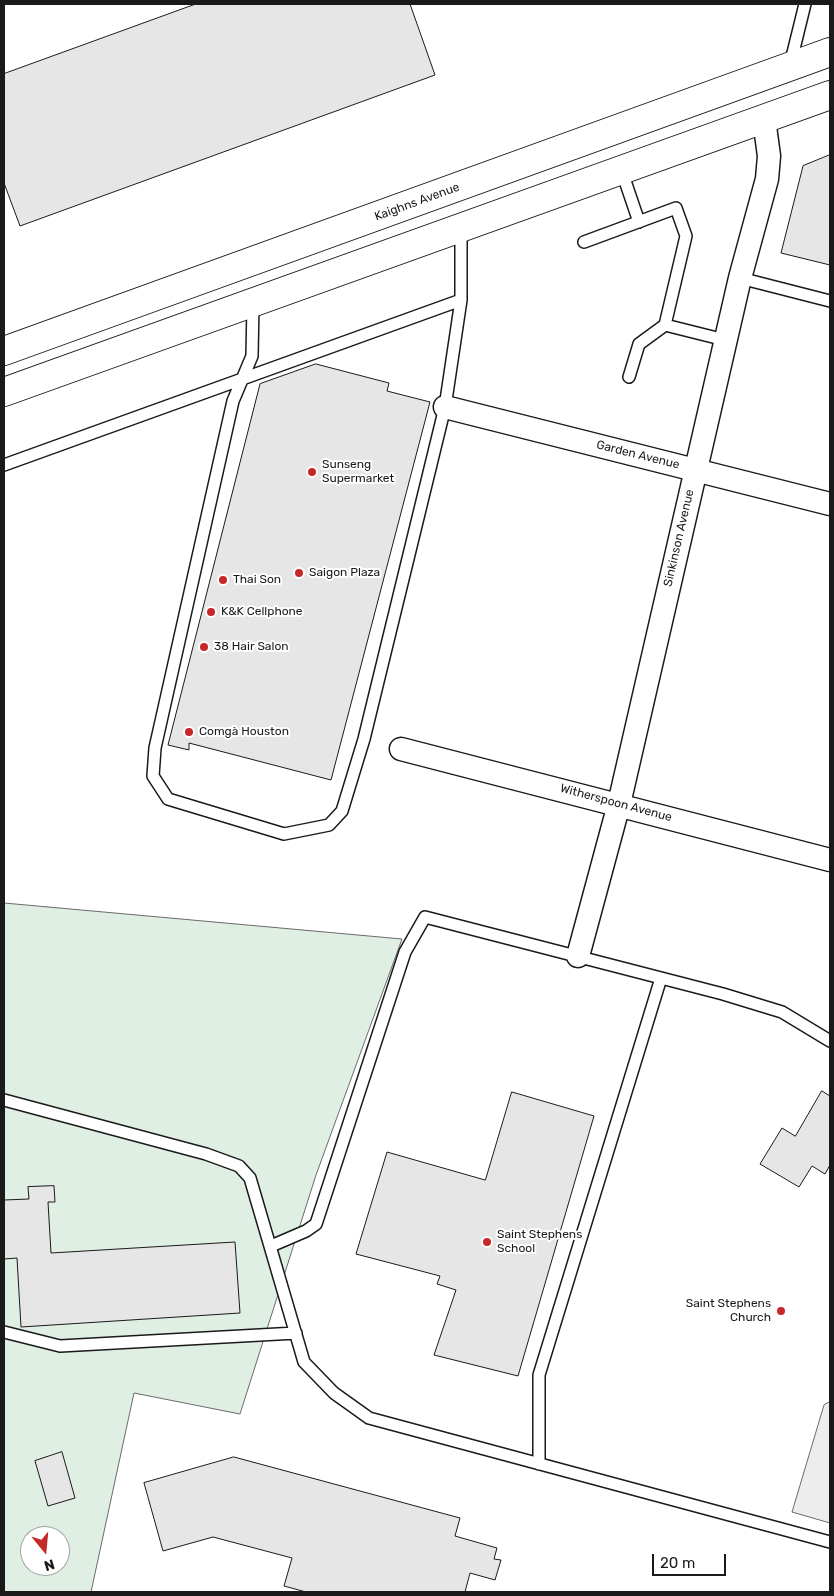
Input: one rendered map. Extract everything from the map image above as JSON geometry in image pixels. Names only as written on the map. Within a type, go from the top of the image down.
[{"type":"highway","name":"Kaighns Avenue","points":[[4,351],[830,52]]},
{"type":"highway","points":[[4,392],[830,95]]},
{"type":"street","name":"Sinkinson Avenue","points":[[578,956],[619,804],[725,340],[767,179],[769,156],[764,119]]},
{"type":"street","name":"Garden Avenue","points":[[445,407],[830,504]]},
{"type":"street","name":"Witherspoon Avenue","points":[[401,749],[830,860]]},
{"type":"lane","points":[[789,68],[805,4]]},
{"type":"lane","points":[[621,170],[639,222]]},
{"type":"lane","points":[[584,242],[676,208],[686,236],[665,325],[639,344],[629,377]]},
{"type":"lane","points":[[253,302],[252,356],[233,401],[155,748],[154,776],[168,799],[284,834],[329,824],[342,811],[364,739],[445,407],[461,300],[461,227]]},
{"type":"lane","points":[[740,278],[830,301]]},
{"type":"lane","points":[[4,465],[243,377],[461,300]]},
{"type":"lane","points":[[665,325],[725,340]]},
{"type":"lane","points":[[271,1246],[306,1231],[316,1224],[406,952],[425,917],[661,978],[782,1012],[830,1041]]},
{"type":"lane","points":[[539,1464],[539,1375],[661,978]]},
{"type":"lane","points":[[4,1100],[206,1154],[238,1166],[250,1178],[304,1362],[334,1393],[369,1418],[830,1542]]},
{"type":"lane","points":[[4,1332],[60,1346],[296,1333]]},
{"type":"green space","points":[[4,903],[402,939],[316,1175],[240,1414],[134,1393],[91,1592],[4,1592]]},
{"type":"shaded area","points":[[830,1402],[830,1523],[792,1512],[824,1405]]},
{"type":"building","points":[[196,4],[410,4],[435,75],[20,226],[4,183],[4,74]]},
{"type":"building","points":[[830,155],[830,265],[781,253],[803,166]]},
{"type":"building","name":"Saigon Plaza","points":[[316,364],[389,383],[387,391],[430,402],[331,780],[189,743],[189,750],[168,745],[260,384]]},
{"type":"building","points":[[822,1091],[830,1096],[830,1165],[825,1174],[812,1166],[799,1187],[760,1164],[782,1128],[795,1136]]},
{"type":"building","points":[[512,1092],[594,1116],[518,1376],[434,1355],[456,1290],[437,1284],[440,1276],[356,1254],[387,1152],[485,1180]]},
{"type":"building","points":[[54,1186],[55,1202],[48,1202],[51,1253],[235,1242],[240,1313],[21,1327],[17,1258],[4,1259],[4,1200],[29,1199],[28,1187]]},
{"type":"building","points":[[62,1452],[75,1498],[48,1506],[35,1461]]},
{"type":"building","points":[[234,1457],[460,1518],[455,1536],[497,1548],[494,1559],[501,1560],[495,1580],[470,1573],[465,1592],[306,1592],[284,1586],[292,1558],[213,1537],[163,1551],[144,1483]]},
{"type":"place","name":"Sunseng Supermarket","points":[[312,472]]},
{"type":"place","name":"Saigon Plaza","points":[[299,573]]},
{"type":"place","name":"Thai Son","points":[[223,580]]},
{"type":"place","name":"K&K Cellphone","points":[[211,612]]},
{"type":"place","name":"38 Hair Salon","points":[[204,647]]},
{"type":"place","name":"Comgà Houston","points":[[189,732]]},
{"type":"place","name":"Saint Stephens School","points":[[487,1242]]},
{"type":"place","name":"Saint Stephens Church","points":[[781,1311]]}]
